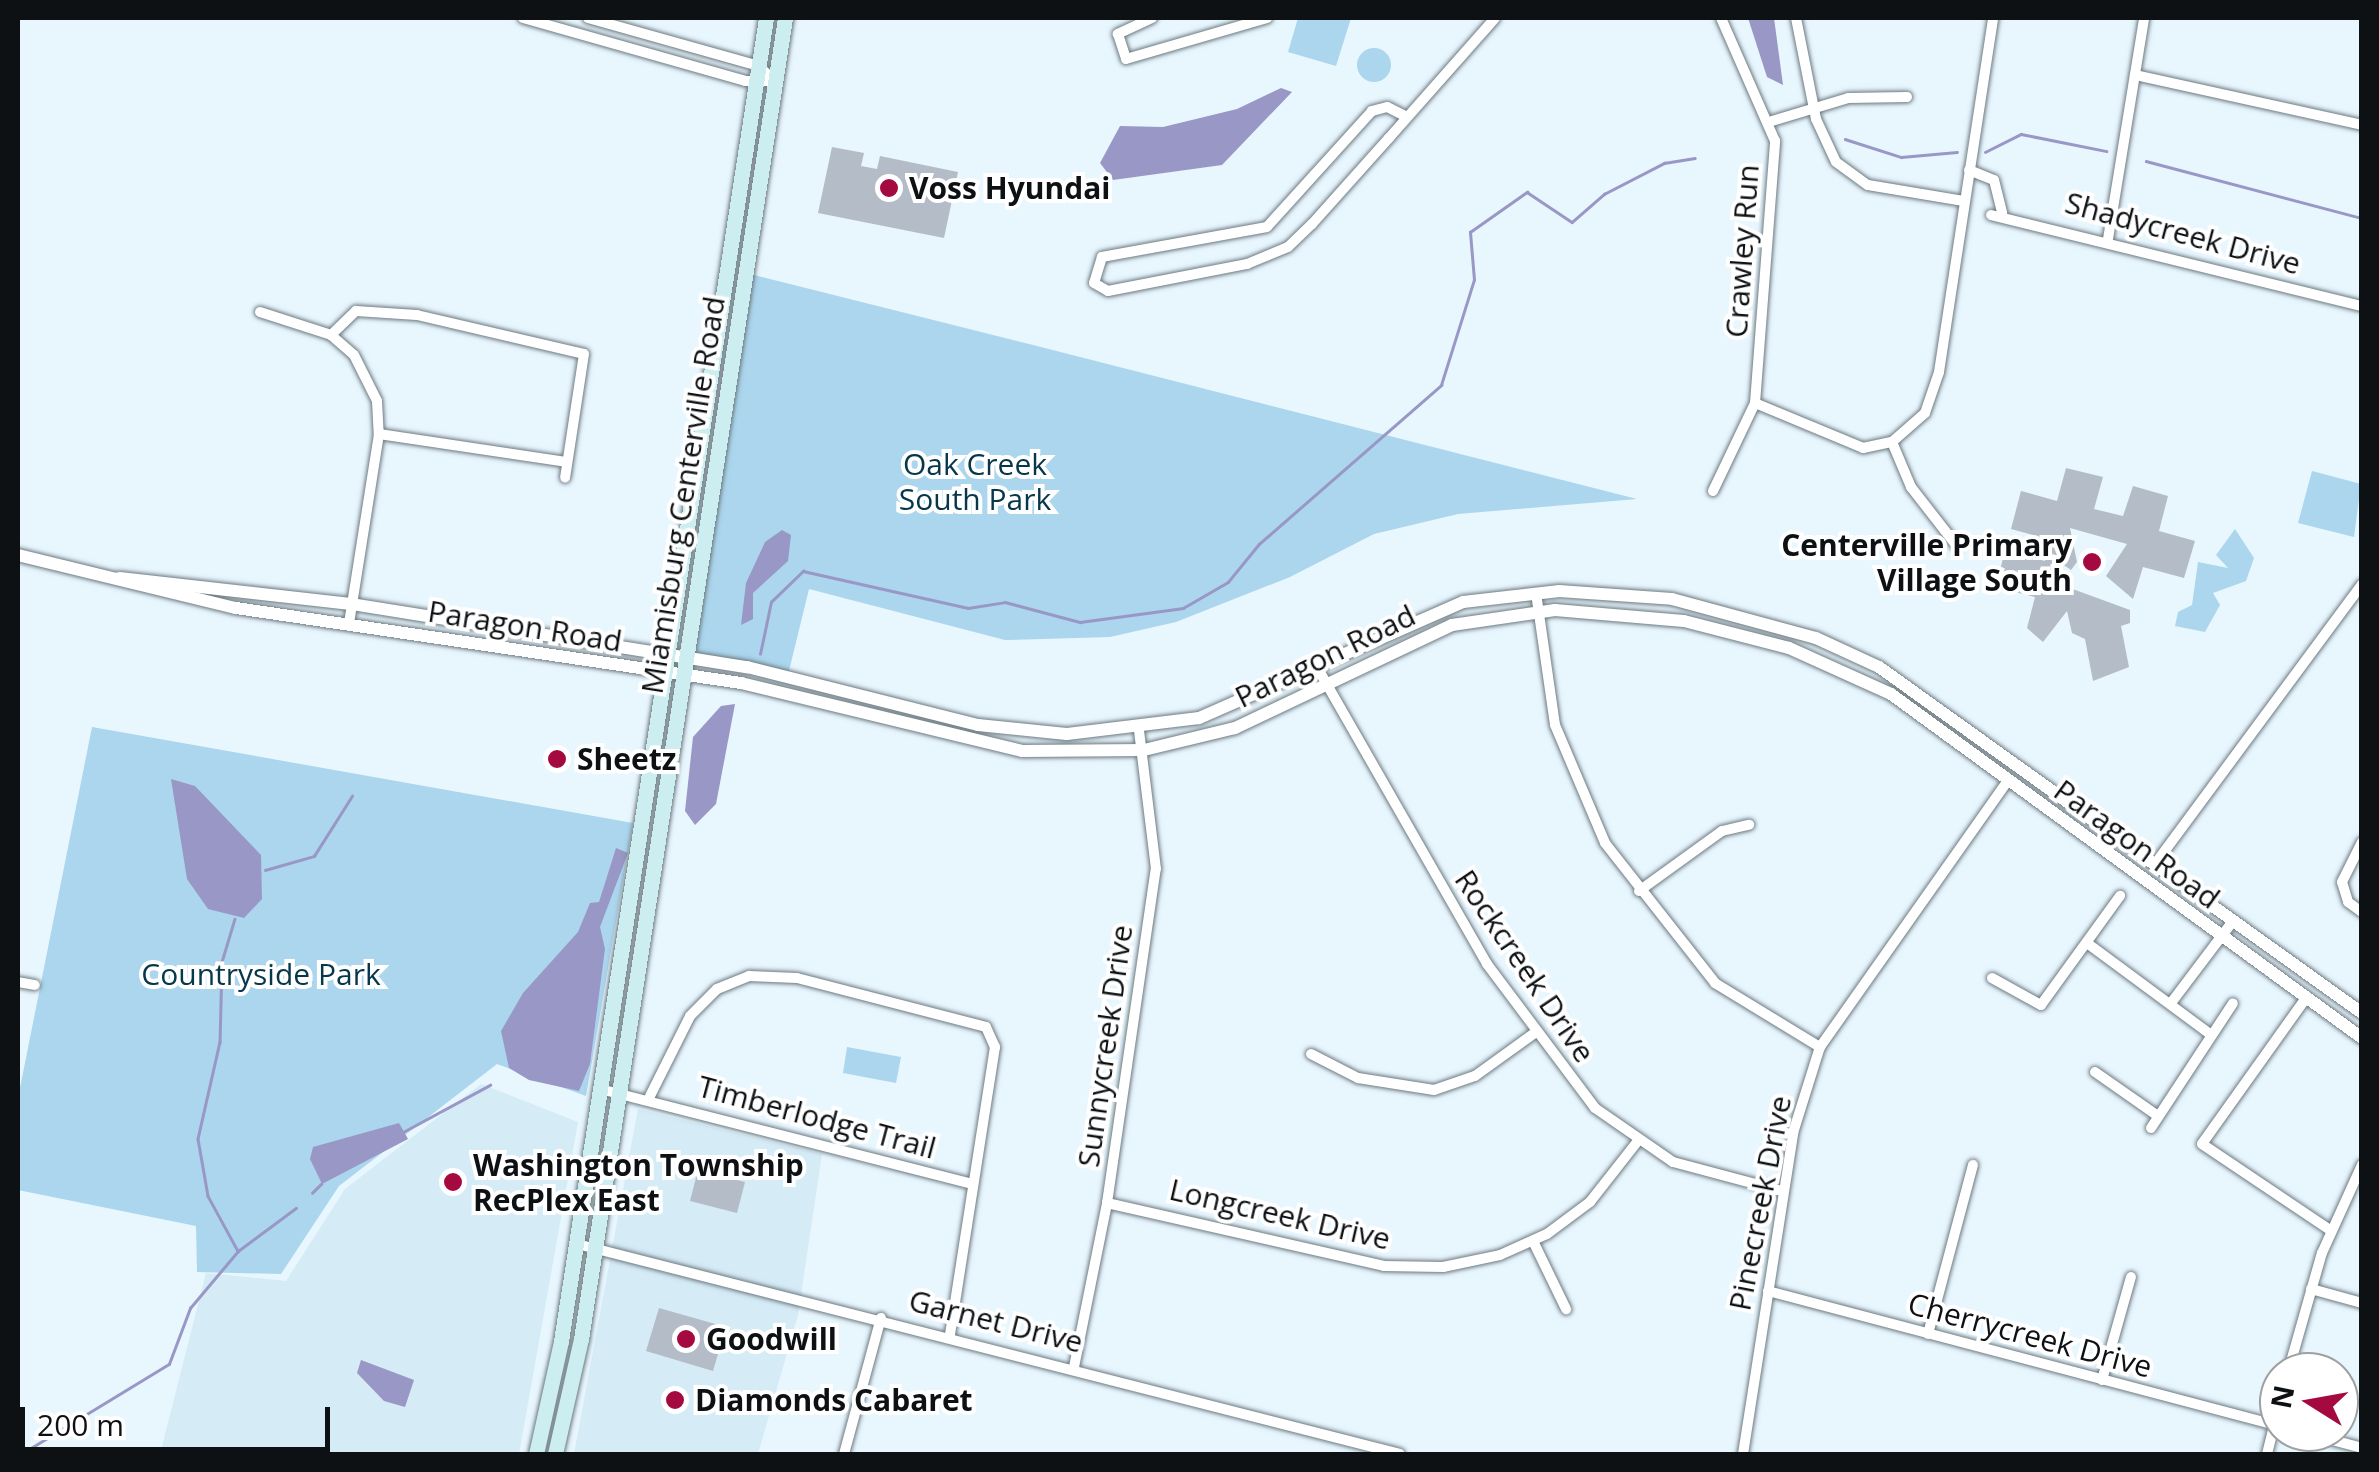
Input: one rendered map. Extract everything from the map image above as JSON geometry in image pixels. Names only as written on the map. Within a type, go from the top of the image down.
[{"type":"main road","name":"Miamisburg Centerville Road","points":[[554,1454],[595,1247],[650,900],[674,676],[667,654],[766,18]]},
{"type":"main road","name":"Miamisburg Centerville Road","points":[[536,1454],[577,1244],[630,897],[674,676],[685,658],[785,18]]},
{"type":"main road","points":[[703,420],[722,423]]},
{"type":"main road","points":[[630,897],[650,900]]},
{"type":"street","points":[[523,18],[756,82],[774,82]]},
{"type":"street","points":[[588,18],[759,66],[774,82]]},
{"type":"street","points":[[1152,18],[1118,34],[1126,59],[1267,18]]},
{"type":"street","points":[[1407,117],[1386,107],[1372,112],[1267,228],[1102,257],[1094,283],[1108,291],[1277,254],[1407,117],[1495,18]]},
{"type":"street","name":"Crawley Run","points":[[1712,490],[1755,403],[1772,121],[1721,18]]},
{"type":"street","points":[[1796,18],[1814,109],[1828,150],[1857,180],[1964,201]]},
{"type":"street","points":[[1755,403],[1838,444],[1892,442],[1918,424],[1936,388],[1993,18]]},
{"type":"street","points":[[2108,239],[2144,18]]},
{"type":"street","points":[[2135,76],[2362,125]]},
{"type":"street","points":[[1772,121],[1864,96],[1906,97]]},
{"type":"street","name":"Shadycreek Drive","points":[[1969,170],[1994,180],[1996,214],[2108,239],[2362,306]]},
{"type":"street","points":[[330,335],[356,310],[417,315],[584,354],[565,478]]},
{"type":"street","points":[[260,312],[330,335],[365,372],[379,434],[349,623]]},
{"type":"street","points":[[379,434],[566,462]]},
{"type":"street","points":[[1892,442],[1912,487],[1957,546]]},
{"type":"street","name":"Paragon Road","points":[[18,555],[82,576],[252,610],[755,687],[990,748],[1144,750],[1235,728],[1426,633],[1537,612],[1649,614],[1806,654],[1891,694],[2362,1038]]},
{"type":"street","name":"Paragon Road","points":[[82,576],[352,604],[667,654],[978,724],[1067,734],[1139,730],[1199,718],[1432,612],[1536,592],[1672,599],[1846,650],[1926,698],[2362,1013]]},
{"type":"street","points":[[2155,864],[2362,584]]},
{"type":"street","points":[[252,610],[254,591]]},
{"type":"street","points":[[1536,592],[1560,741],[1586,807],[1639,891],[1715,983],[1820,1047]]},
{"type":"street","name":"Rockcreek Drive","points":[[1318,667],[1324,686],[1487,964],[1595,1108],[1638,1142],[1694,1171],[1782,1191]]},
{"type":"street","name":"Sunnycreek Drive","points":[[1074,1367],[1107,1203],[1156,868],[1139,730]]},
{"type":"street","name":"Pinecreek Drive","points":[[1743,1454],[1782,1191],[1820,1047],[2008,780]]},
{"type":"street","points":[[1639,891],[1722,832],[1750,825]]},
{"type":"street","points":[[2362,842],[2342,882],[2348,902],[2362,912]]},
{"type":"street","points":[[1992,978],[2040,1005],[2120,896]]},
{"type":"street","points":[[2170,1004],[2234,920]]},
{"type":"street","points":[[2087,943],[2210,1034]]},
{"type":"street","name":"Timberlodge Trail","points":[[650,1096],[690,1016],[716,989],[749,976],[797,978],[980,1024],[995,1048],[950,1335]]},
{"type":"street","points":[[18,982],[35,985]]},
{"type":"street","points":[[2306,998],[2202,1144],[2330,1230]]},
{"type":"street","points":[[2150,1128],[2233,1004]]},
{"type":"street","points":[[1310,1054],[1358,1078],[1434,1090],[1475,1076],[1536,1032]]},
{"type":"street","points":[[2096,1072],[2158,1116]]},
{"type":"street","name":"Timberlodge Trail","points":[[600,1088],[650,1096],[973,1184]]},
{"type":"street","name":"Longcreek Drive","points":[[1107,1203],[1384,1266],[1472,1262],[1534,1241],[1590,1202],[1638,1142]]},
{"type":"street","points":[[2294,1352],[2330,1230],[2362,1164]]},
{"type":"street","points":[[1928,1334],[1973,1166]]},
{"type":"street","points":[[1534,1241],[1566,1309]]},
{"type":"street","name":"Garnet Drive","points":[[577,1244],[950,1335],[1400,1454]]},
{"type":"street","points":[[2102,1380],[2130,1277]]},
{"type":"street","points":[[2311,1289],[2362,1302]]},
{"type":"street","name":"Cherrycreek Drive","points":[[1768,1291],[2259,1421]]},
{"type":"street","points":[[844,1454],[881,1318]]},
{"type":"shaded area","points":[[1748,18],[1774,18],[1783,85],[1767,77]]},
{"type":"shaded area","points":[[1281,88],[1292,92],[1222,165],[1113,180],[1100,163],[1120,126],[1163,127],[1237,109]]},
{"type":"shaded area","points":[[782,530],[791,535],[788,561],[753,593],[753,619],[741,625],[746,583],[765,542]]},
{"type":"shaded area","points":[[735,704],[716,804],[695,825],[685,811],[693,737],[721,706]]},
{"type":"shaded area","points":[[171,779],[195,786],[261,855],[262,899],[244,918],[208,909],[187,879]]},
{"type":"shaded area","points":[[616,848],[628,853],[600,927],[605,949],[590,1064],[579,1091],[529,1080],[509,1068],[501,1031],[523,993],[578,932],[590,903],[599,902]]},
{"type":"shaded area","points":[[481,1084],[578,1122],[519,1454],[160,1454],[206,1273],[286,1281],[345,1189]]},
{"type":"shaded area","points":[[638,1109],[822,1154],[798,1315],[758,1454],[574,1454]]},
{"type":"shaded area","points":[[399,1123],[408,1139],[322,1184],[310,1159],[313,1147]]},
{"type":"shaded area","points":[[361,1360],[414,1380],[405,1407],[384,1401],[357,1373]]},
{"type":"green space","points":[[1298,18],[1351,18],[1336,66],[1288,52]]},
{"type":"green space","points":[[1374,48],[1386,53],[1391,65],[1386,77],[1374,82],[1362,77],[1357,65],[1362,53]]},
{"type":"green space","name":"Oak Creek South Park","points":[[746,273],[1637,499],[1458,514],[1374,534],[1290,577],[1176,622],[1110,637],[1005,640],[809,589],[788,675],[685,657]]},
{"type":"green space","points":[[2312,471],[2361,484],[2354,537],[2298,523]]},
{"type":"green space","points":[[2235,529],[2254,558],[2246,581],[2213,593],[2220,605],[2205,632],[2175,626],[2178,612],[2192,605],[2198,562],[2228,568],[2216,555]]},
{"type":"green space","name":"Countryside Park","points":[[92,727],[633,823],[586,1096],[497,1064],[339,1186],[281,1274],[197,1272],[196,1226],[18,1190],[18,1098]]},
{"type":"green space","points":[[847,1047],[901,1057],[896,1083],[843,1073]]},
{"type":"building","name":"Voss Hyundai","points":[[832,147],[864,153],[861,166],[877,169],[880,156],[958,172],[944,238],[818,213]]},
{"type":"building","points":[[2066,468],[2103,477],[2094,509],[2123,516],[2133,486],[2168,496],[2159,531],[2195,541],[2184,578],[2143,567],[2133,599],[2106,576],[2127,544],[2070,528],[2077,562],[2071,570],[2061,563],[2059,584],[2130,610],[2130,623],[2121,626],[2129,667],[2093,681],[2085,639],[2072,633],[2067,611],[2043,642],[2027,628],[2035,597],[1996,587],[2005,550],[2045,561],[2052,540],[2011,529],[2021,491],[2057,501]]},
{"type":"building","points":[[698,1170],[745,1182],[737,1213],[690,1201]]},
{"type":"building","name":"Goodwill","points":[[659,1308],[726,1327],[713,1371],[646,1351]]},
{"type":"waterway","points":[[1985,152],[2021,134],[2106,151]]},
{"type":"waterway","points":[[1845,139],[1901,157],[1957,152]]},
{"type":"waterway","points":[[760,654],[771,602],[803,571],[968,608],[1005,602],[1080,622],[1183,608],[1228,582],[1259,544],[1441,385],[1474,280],[1470,232],[1527,192],[1572,222],[1604,194],[1664,163],[1695,158]]},
{"type":"waterway","points":[[2146,161],[2362,218]]},
{"type":"waterway","points":[[265,870],[314,856],[352,796]]},
{"type":"waterway","points":[[235,919],[222,962],[220,1042],[198,1139],[208,1196],[238,1251]]},
{"type":"waterway","points":[[403,1132],[490,1085]]},
{"type":"waterway","points":[[312,1193],[321,1184]]},
{"type":"waterway","points":[[21,1454],[169,1364],[190,1308],[238,1251],[296,1208]]},
{"type":"place","name":"Voss Hyundai","points":[[889,188]]},
{"type":"place","name":"Centerville Primary Village South","points":[[2092,562]]},
{"type":"place","name":"Sheetz","points":[[557,759]]},
{"type":"place","name":"Washington Township RecPlex East","points":[[453,1182]]},
{"type":"place","name":"Goodwill","points":[[686,1339]]},
{"type":"place","name":"Diamonds Cabaret","points":[[675,1400]]}]
